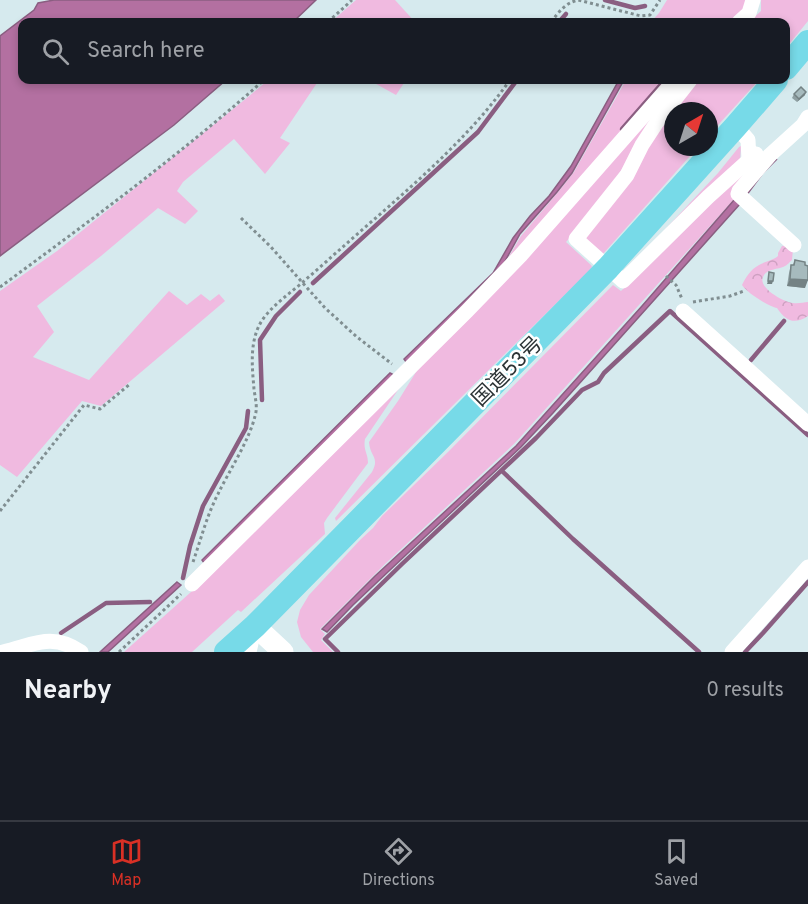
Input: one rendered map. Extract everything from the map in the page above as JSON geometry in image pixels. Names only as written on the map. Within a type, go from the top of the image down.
[{"type":"highway","points":[[790,63],[808,42]]},
{"type":"highway","name":"国道53号","points":[[226,652],[255,626],[608,268],[773,84]]},
{"type":"main road","points":[[255,626],[283,652]]},
{"type":"street","points":[[743,18],[749,13],[753,0]]},
{"type":"street","points":[[192,584],[521,255],[671,84]]},
{"type":"street","points":[[687,84],[657,122],[627,175],[576,239],[623,281],[749,160],[808,115]]},
{"type":"street","points":[[794,245],[738,194],[770,155],[803,125],[808,115]]},
{"type":"street","points":[[736,126],[748,140],[749,160]]},
{"type":"street","points":[[683,307],[808,424]]},
{"type":"street","points":[[732,652],[808,567]]},
{"type":"street","points":[[249,652],[255,626]]},
{"type":"street","points":[[3,652],[42,641],[58,641],[81,652]]},
{"type":"path","points":[[332,18],[352,0]]},
{"type":"path","points":[[553,18],[570,2],[578,0],[641,16],[650,15],[660,0]]},
{"type":"path","points":[[0,287],[153,172],[259,84]]},
{"type":"path","points":[[119,652],[192,584],[192,567],[204,527],[216,496],[238,456],[255,417],[253,344],[257,330],[274,306],[472,128],[507,84]]},
{"type":"path","points":[[241,218],[271,247],[324,309],[404,373]]},
{"type":"path","points":[[666,276],[676,285],[683,307],[744,291]]},
{"type":"path","points":[[0,511],[84,405],[100,409],[130,384]]},
{"type":"green space","points":[[356,0],[395,0],[411,18],[336,18]]},
{"type":"green space","points":[[667,0],[749,0],[743,14],[737,18],[655,18]]},
{"type":"green space","points":[[761,0],[808,0],[808,21],[790,43],[790,18],[753,18],[761,11]]},
{"type":"green space","points":[[263,84],[316,84],[280,138],[290,143],[265,174],[234,139],[183,182],[177,191],[198,211],[185,224],[158,208],[37,306],[54,332],[33,357],[89,380],[169,291],[187,305],[201,294],[210,301],[219,294],[225,301],[101,406],[82,401],[17,477],[0,465],[0,291],[57,251]]},
{"type":"green space","points":[[376,84],[403,84],[396,95]]},
{"type":"green space","points":[[624,84],[667,84],[501,270],[521,236],[574,172]]},
{"type":"green space","points":[[675,84],[600,204],[566,242],[591,265],[590,270],[336,521],[335,518],[372,472],[375,460],[369,442],[421,364]]},
{"type":"green space","points":[[690,84],[755,84],[718,125],[718,102],[677,102]]},
{"type":"green space","points":[[664,121],[664,156],[690,156],[602,255],[586,240],[587,230]]},
{"type":"green space","points":[[741,146],[740,161],[659,236],[718,173]]},
{"type":"green space","points":[[744,169],[736,197],[515,443],[385,564],[320,629],[325,634],[321,640],[333,652],[313,652],[301,637],[297,622],[300,610],[309,595],[382,516],[613,285],[621,291]]},
{"type":"green space","points":[[789,245],[793,249],[792,260],[786,266],[767,272],[762,281],[768,290],[784,300],[795,303],[808,302],[808,316],[794,321],[787,319],[777,308],[758,299],[742,285],[753,269],[776,258],[782,246]]},
{"type":"green space","points":[[400,387],[365,439],[368,463],[327,518],[324,523],[325,534],[241,612],[238,610],[192,652],[124,652],[191,592]]},
{"type":"shaded area","points":[[54,0],[316,0],[297,18],[24,18],[34,10],[38,3]]},
{"type":"shaded area","points":[[18,22],[18,84],[221,84],[174,125],[0,256],[0,36]]},
{"type":"shaded area","points":[[617,84],[622,84],[572,173],[520,234],[504,263],[407,363],[404,359],[493,273],[513,238],[571,166]]},
{"type":"shaded area","points":[[777,159],[763,173],[740,204],[521,447],[327,632],[322,629],[375,576],[516,446],[734,200]]},
{"type":"shaded area","points":[[390,373],[396,376],[205,564],[202,560]]},
{"type":"shaded area","points":[[177,582],[181,585],[108,652],[100,652]]},
{"type":"building","points":[[801,87],[806,92],[799,99],[794,94]]},
{"type":"building","points":[[795,260],[805,262],[808,266],[808,280],[790,279],[791,265],[794,265]]},
{"type":"building","points":[[769,272],[774,273],[773,281],[768,281]]},
{"type":"waterway","points":[[605,0],[635,8],[645,6]]},
{"type":"waterway","points":[[562,18],[566,14]]},
{"type":"waterway","points":[[313,283],[478,132],[514,84]]},
{"type":"waterway","points":[[622,129],[661,84]]},
{"type":"waterway","points":[[262,400],[260,340],[276,316],[300,292]]},
{"type":"waterway","points":[[338,652],[325,639],[536,438],[582,390],[598,382],[604,373],[670,311],[808,435]]},
{"type":"waterway","points":[[751,360],[784,321]]},
{"type":"waterway","points":[[183,578],[190,546],[203,506],[246,428],[248,411]]},
{"type":"waterway","points":[[502,471],[573,539],[699,652]]},
{"type":"waterway","points":[[745,652],[808,582]]},
{"type":"waterway","points":[[61,633],[106,603],[150,602]]}]
